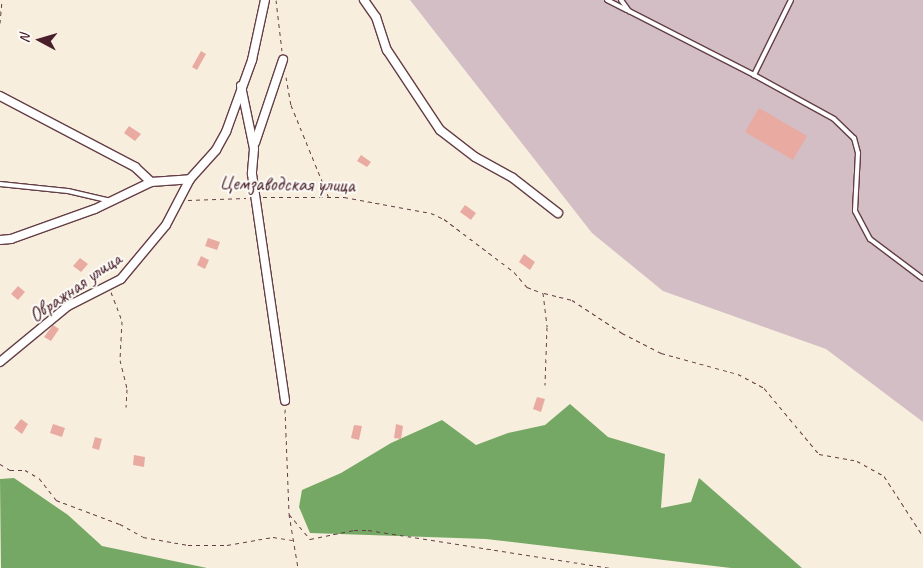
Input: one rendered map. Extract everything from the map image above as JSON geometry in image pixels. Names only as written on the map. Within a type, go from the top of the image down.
[{"type":"street","name":"Овражная улица","points":[[0,362],[68,306],[108,287],[135,265],[166,226],[190,179],[216,150],[226,132],[259,37],[265,0]]},
{"type":"street","points":[[364,0],[376,17],[387,50],[440,130],[475,157],[513,178],[558,212]]},
{"type":"street","points":[[283,60],[258,130],[252,174],[285,401]]},
{"type":"street","points":[[241,86],[254,149]]},
{"type":"street","points":[[0,96],[135,167],[151,182],[112,201],[11,239],[0,240]]},
{"type":"street","name":"Цемзаводская улица","points":[[151,182],[190,179]]},
{"type":"lane","points":[[607,0],[754,75],[834,119],[854,138],[858,153],[854,211],[870,239],[923,279]]},
{"type":"lane","points":[[621,0],[629,11]]},
{"type":"lane","points":[[754,75],[791,0]]},
{"type":"lane","points":[[0,184],[68,190],[112,201]]},
{"type":"path","points":[[0,23],[2,0]]},
{"type":"path","points":[[276,0],[283,60],[291,105],[329,198]]},
{"type":"path","name":"Цемзаводская улица","points":[[178,201],[256,197],[329,198],[431,213],[486,250],[527,287],[572,300],[622,333],[662,353],[738,374],[764,388],[818,454],[858,461],[884,476],[923,536]]},
{"type":"path","points":[[108,287],[122,321],[120,360],[127,389],[126,407]]},
{"type":"path","points":[[543,293],[547,326],[545,385]]},
{"type":"path","points":[[285,401],[289,514],[298,568]]},
{"type":"path","points":[[0,464],[10,470],[25,470],[39,478],[56,500],[120,524],[143,537],[188,545],[227,545],[273,537],[294,540]]},
{"type":"path","points":[[289,514],[310,539],[368,530],[612,568]]},
{"type":"shaded area","points":[[410,0],[923,0],[923,422],[826,349],[663,291],[592,233]]},
{"type":"green space","points":[[570,404],[608,437],[665,454],[661,508],[691,502],[699,478],[802,568],[731,568],[486,539],[310,533],[299,507],[302,490],[341,473],[391,443],[442,420],[476,445],[508,433],[545,425]]},
{"type":"green space","points":[[14,478],[68,515],[102,546],[207,568],[1,568],[0,479]]},
{"type":"building","points":[[201,51],[206,54],[197,70],[192,67]]},
{"type":"building","points":[[759,108],[807,136],[793,160],[745,132]]},
{"type":"building","points":[[129,126],[141,134],[135,141],[124,133]]},
{"type":"building","points":[[361,155],[371,162],[367,167],[357,161]]},
{"type":"building","points":[[465,205],[476,213],[471,220],[460,212]]},
{"type":"building","points":[[208,238],[220,242],[217,250],[205,246]]},
{"type":"building","points":[[524,254],[535,262],[530,270],[519,262]]},
{"type":"building","points":[[201,256],[209,260],[205,269],[197,265]]},
{"type":"building","points":[[80,258],[88,264],[81,272],[73,266]]},
{"type":"building","points":[[18,286],[25,292],[18,300],[11,294]]},
{"type":"building","points":[[53,325],[59,329],[51,341],[44,337]]},
{"type":"building","points":[[537,397],[545,399],[541,412],[533,409]]},
{"type":"building","points":[[21,419],[28,424],[22,434],[14,428]]},
{"type":"building","points":[[53,424],[65,428],[62,437],[50,433]]},
{"type":"building","points":[[396,424],[403,426],[401,439],[394,438]]},
{"type":"building","points":[[354,425],[362,426],[359,440],[351,438]]},
{"type":"building","points":[[95,437],[102,439],[99,450],[92,448]]},
{"type":"building","points":[[134,455],[145,457],[144,467],[133,465]]}]
